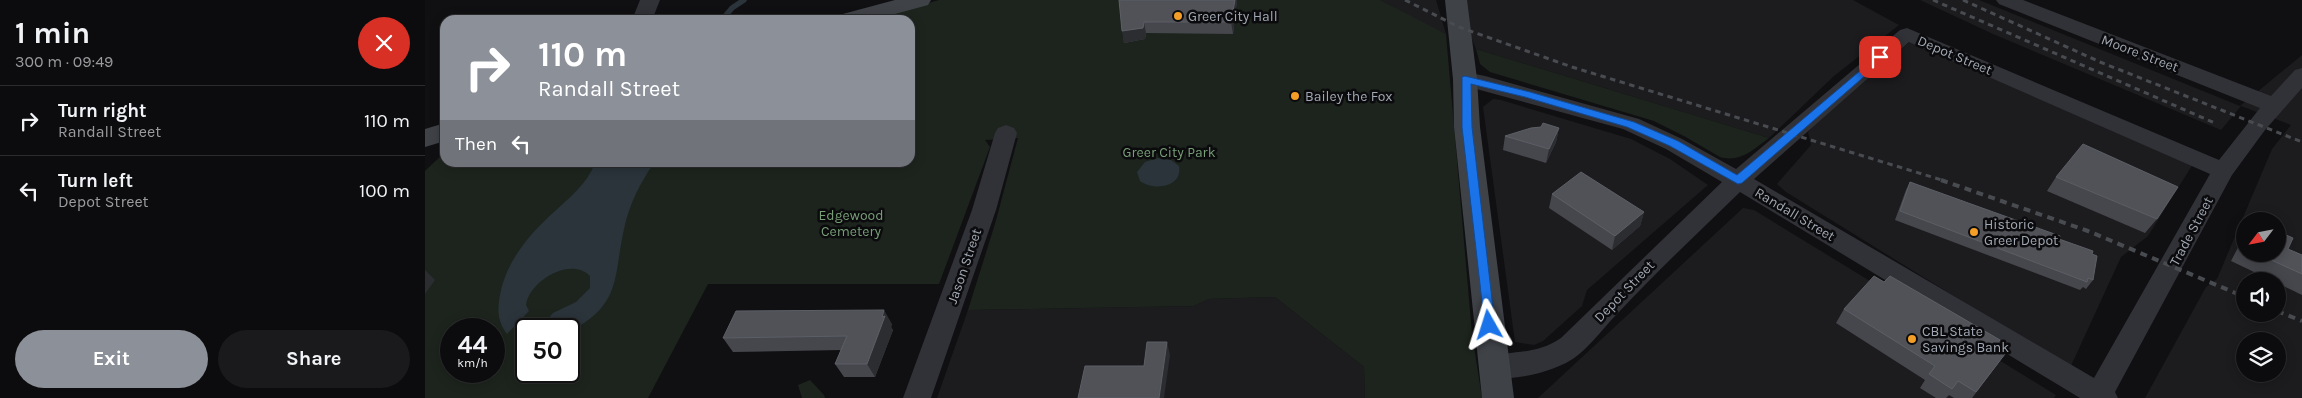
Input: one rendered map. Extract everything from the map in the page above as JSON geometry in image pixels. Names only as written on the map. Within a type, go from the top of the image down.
[{"type":"main road","points":[[865,15],[919,0]]},
{"type":"main road","points":[[1456,0],[1465,80],[1467,127],[1498,398]]},
{"type":"main road","points":[[425,138],[440,134]]},
{"type":"street","points":[[644,15],[650,0]]},
{"type":"street","name":"Moore Street","points":[[2007,0],[2274,104]]},
{"type":"street","name":"Depot Street","points":[[1494,367],[1530,363],[1556,354],[1589,328],[1619,294],[1738,180],[1819,108],[1907,34],[2223,171]]},
{"type":"street","name":"Trade Street","points":[[2100,397],[2223,171],[2274,104],[2302,75]]},
{"type":"street","name":"Randall Street","points":[[1465,80],[1527,94],[1631,124],[1674,144],[1738,180],[2100,397]]},
{"type":"street","name":"Jason Street","points":[[917,398],[984,210],[1006,133]]},
{"type":"shaded area","points":[[1380,0],[1436,0],[1446,34],[1419,21]]},
{"type":"shaded area","points":[[1466,0],[1853,0],[1899,25],[1834,76],[1769,138],[1476,49],[1466,24]]},
{"type":"shaded area","points":[[1920,0],[1979,0],[2240,106],[2302,55],[2302,398],[2145,398],[2206,287],[2217,279],[2236,234],[2236,262],[2286,262],[2286,212],[2245,212],[2272,149],[2291,125],[2241,106],[2221,130],[1993,34]]},
{"type":"shaded area","points":[[1912,40],[2193,164],[2148,236],[2121,257],[2070,368],[1786,192],[1777,184],[1811,145],[1808,132],[1821,116]]},
{"type":"shaded area","points":[[1493,99],[1631,139],[1670,159],[1708,185],[1587,290],[1582,306],[1543,341],[1534,345],[1515,342],[1483,107]]},
{"type":"shaded area","points":[[1158,158],[1171,160],[1179,166],[1179,173],[1176,179],[1166,186],[1152,186],[1140,181],[1137,172],[1145,162]]},
{"type":"shaded area","points":[[594,167],[651,167],[644,178],[629,211],[616,276],[607,300],[598,311],[580,326],[580,318],[549,318],[553,313],[576,302],[590,288],[590,276],[582,271],[562,270],[543,280],[535,288],[529,296],[526,305],[529,311],[522,318],[515,318],[515,326],[507,334],[505,331],[505,318],[499,318],[499,306],[507,271],[528,239],[583,184]]},
{"type":"shaded area","points":[[1743,208],[1754,210],[2056,395],[2054,398],[1538,398]]},
{"type":"shaded area","points":[[1275,297],[1364,367],[1365,398],[937,398],[968,310],[1194,306],[1209,299]]},
{"type":"green space","name":"Greer City Park","points":[[939,0],[1380,0],[1446,34],[1472,334],[1482,398],[1365,398],[1364,367],[1275,297],[1209,299],[1194,306],[968,310],[995,224],[1018,138],[985,140],[990,147],[939,284],[708,284],[648,398],[425,398],[425,171],[440,157],[440,167],[915,167],[915,15],[886,15]]},
{"type":"green space","points":[[1476,49],[1769,138],[1740,157],[1720,157],[1654,121],[1490,72],[1480,64]]},
{"type":"green space","points":[[810,380],[825,398],[802,398],[798,385]]},
{"type":"building","name":"Greer City Hall","points":[[1119,0],[1235,0],[1231,22],[1144,22],[1143,28],[1122,31]]},
{"type":"building","points":[[1543,123],[1559,128],[1549,149],[1505,136],[1541,127]]},
{"type":"building","points":[[2083,144],[2178,187],[2157,219],[2056,177]]},
{"type":"building","points":[[1581,172],[1644,212],[1615,236],[1552,194]]},
{"type":"building","name":"Historic Greer Depot","points":[[1910,182],[2060,236],[2059,239],[2093,251],[2092,254],[2097,256],[2093,280],[2088,278],[2087,282],[1900,211]]},
{"type":"building","points":[[2286,235],[2293,238],[2288,249],[2302,255],[2302,274],[2276,262],[2286,262]]},
{"type":"building","name":"CBL State Savings Bank","points":[[1874,276],[1884,282],[1890,276],[2000,340],[1994,348],[2005,354],[1976,392],[1958,381],[1952,389],[1929,374],[1935,366],[1844,309]]},
{"type":"building","points":[[884,310],[882,317],[885,316],[867,364],[835,364],[847,336],[723,338],[736,311]]},
{"type":"building","points":[[1147,342],[1167,342],[1159,398],[1078,398],[1085,366],[1144,366]]},
{"type":"waterway","points":[[726,15],[732,8],[744,0]]},
{"type":"railway","points":[[1405,0],[1459,27],[1572,67],[1945,181]]},
{"type":"railway","points":[[1933,0],[2217,124]]},
{"type":"railway","points":[[1963,0],[2100,62],[2302,142]]},
{"type":"railway","points":[[1941,180],[2088,231],[2236,293]]},
{"type":"railway","points":[[2286,315],[2302,321]]},
{"type":"place","name":"Greer City Hall","points":[[1178,16]]},
{"type":"place","name":"Bailey the Fox","points":[[1295,96]]},
{"type":"place","name":"Historic Greer Depot","points":[[1974,232]]},
{"type":"place","name":"CBL State Savings Bank","points":[[1912,339]]},
{"type":"route","points":[[1489,325],[1467,127],[1465,80],[1527,94],[1631,124],[1674,144],[1738,180],[1880,57]]},
{"type":"park label","name":"Edgewood Cemetery","points":[[851,224]]}]
